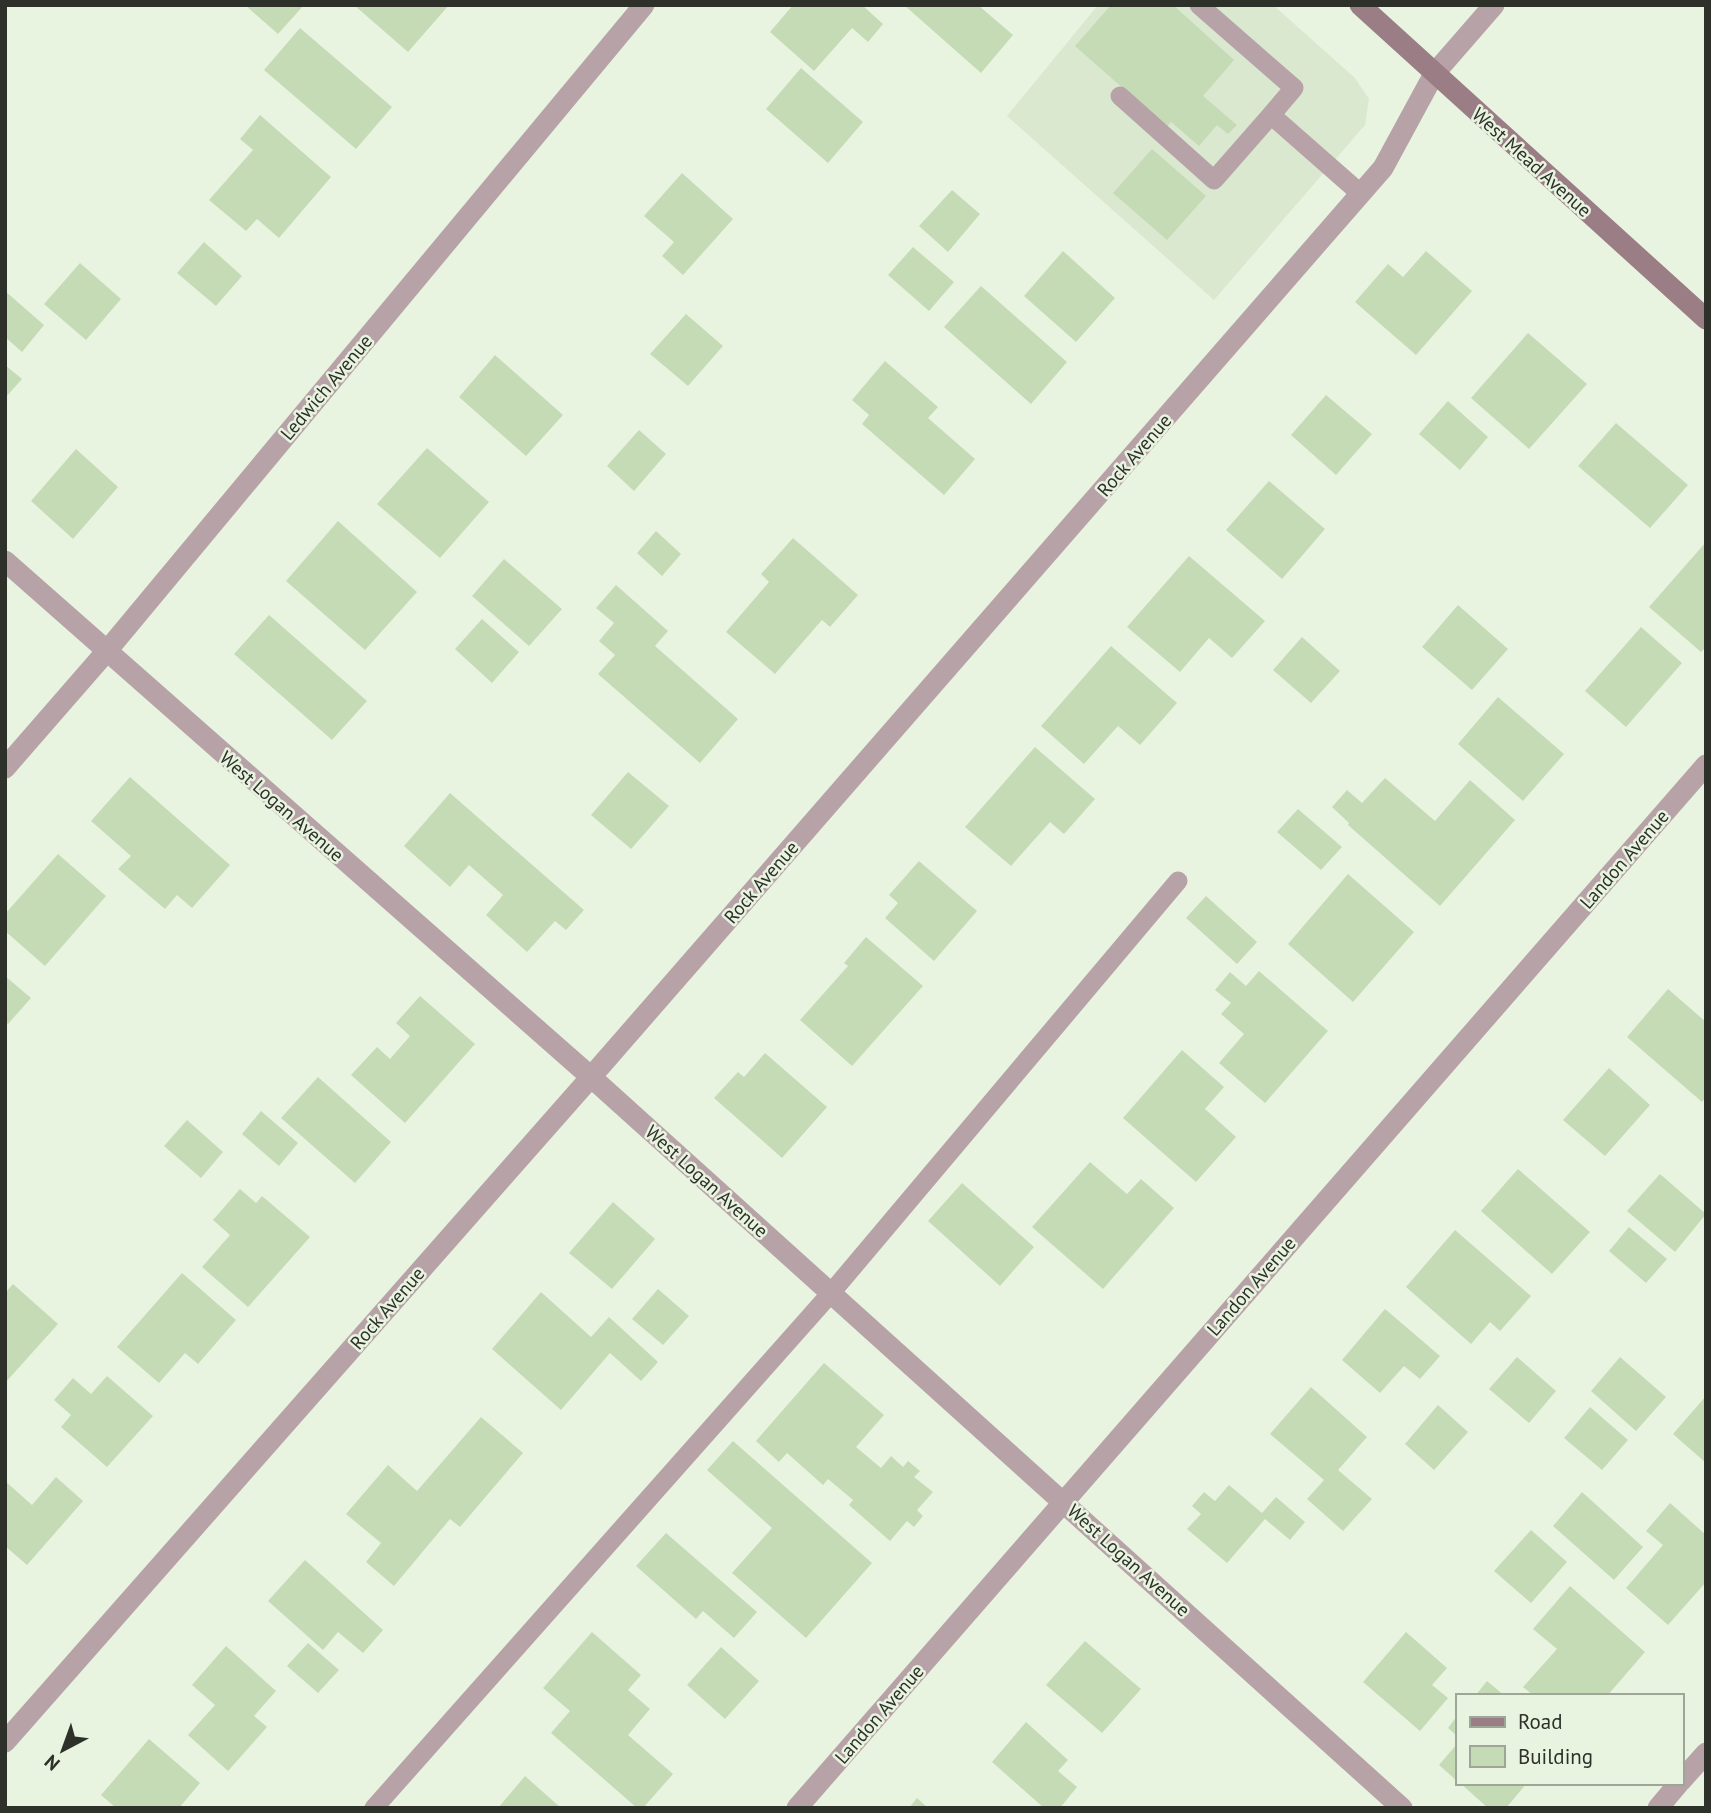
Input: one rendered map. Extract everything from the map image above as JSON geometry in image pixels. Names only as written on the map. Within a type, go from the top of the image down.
[{"type":"street","name":"Ledwich Avenue","points":[[5,768],[106,652],[644,5]]},
{"type":"street","name":"West Mead Avenue","points":[[1360,5],[1706,319]]},
{"type":"street","name":"Rock Avenue","points":[[5,1742],[591,1077],[1384,169],[1434,74],[1494,5]]},
{"type":"street","name":"West Logan Avenue","points":[[5,561],[591,1077],[1402,1808]]},
{"type":"street","name":"Landon Avenue","points":[[797,1808],[1706,765]]},
{"type":"street","points":[[1683,1779],[1706,1753]]},
{"type":"street","points":[[1658,1808],[1677,1785]]},
{"type":"lane","points":[[1120,96],[1214,180],[1271,115],[1294,88],[1199,5]]},
{"type":"lane","points":[[1271,115],[1361,194]]},
{"type":"lane","points":[[374,1808],[831,1293],[1178,881]]},
{"type":"shaded area","points":[[1098,5],[1273,5],[1355,78],[1369,99],[1365,125],[1214,300],[1007,116]]},
{"type":"building","points":[[245,5],[304,5],[278,34]]},
{"type":"building","points":[[354,5],[449,5],[408,52]]},
{"type":"building","points":[[793,5],[862,5],[883,24],[868,42],[852,28],[814,71],[770,32]]},
{"type":"building","points":[[904,5],[978,5],[1013,35],[981,73]]},
{"type":"building","points":[[1111,5],[1173,5],[1234,60],[1203,96],[1237,125],[1228,134],[1217,125],[1199,146],[1171,122],[1167,127],[1075,46]]},
{"type":"building","points":[[300,28],[392,107],[356,149],[264,70]]},
{"type":"building","points":[[801,68],[863,122],[828,163],[766,109]]},
{"type":"building","points":[[260,115],[331,177],[279,238],[257,219],[246,231],[209,200],[253,150],[240,139]]},
{"type":"building","points":[[1152,149],[1206,196],[1167,240],[1113,193]]},
{"type":"building","points":[[682,173],[733,219],[683,275],[662,256],[674,242],[644,216]]},
{"type":"building","points":[[952,190],[980,214],[948,252],[919,226]]},
{"type":"building","points":[[204,242],[242,276],[216,306],[177,273]]},
{"type":"building","points":[[913,247],[954,282],[929,311],[888,275]]},
{"type":"building","points":[[1063,251],[1115,298],[1076,342],[1024,296]]},
{"type":"building","points":[[1426,251],[1472,291],[1416,355],[1355,302],[1388,264],[1403,277]]},
{"type":"building","points":[[80,263],[121,299],[86,340],[44,304]]},
{"type":"building","points":[[981,286],[1067,362],[1031,404],[944,327]]},
{"type":"building","points":[[5,291],[44,325],[22,352],[5,337]]},
{"type":"building","points":[[686,314],[723,346],[688,386],[650,354]]},
{"type":"building","points":[[1528,333],[1587,384],[1529,449],[1471,398]]},
{"type":"building","points":[[495,355],[563,415],[526,456],[459,397]]},
{"type":"building","points":[[885,361],[938,407],[928,418],[975,459],[944,495],[862,424],[869,415],[852,400]]},
{"type":"building","points":[[5,365],[22,379],[5,398]]},
{"type":"building","points":[[1326,395],[1372,434],[1336,475],[1291,435]]},
{"type":"building","points":[[1448,401],[1488,437],[1460,470],[1419,434]]},
{"type":"building","points":[[1616,423],[1688,485],[1650,528],[1578,466]]},
{"type":"building","points":[[639,430],[666,454],[634,491],[607,466]]},
{"type":"building","points":[[427,448],[489,502],[440,558],[377,504]]},
{"type":"building","points":[[76,449],[118,487],[73,539],[31,501]]},
{"type":"building","points":[[1269,481],[1325,529],[1282,579],[1226,530]]},
{"type":"building","points":[[338,521],[417,592],[365,650],[286,581]]},
{"type":"building","points":[[656,531],[681,554],[662,576],[637,553]]},
{"type":"building","points":[[793,538],[858,595],[830,627],[822,620],[775,674],[726,632],[769,582],[761,574]]},
{"type":"building","points":[[1706,542],[1706,647],[1701,652],[1649,607]]},
{"type":"building","points":[[1189,556],[1265,621],[1232,658],[1209,638],[1180,672],[1127,627]]},
{"type":"building","points":[[504,559],[562,609],[529,646],[472,596]]},
{"type":"building","points":[[616,585],[668,631],[655,646],[738,719],[700,763],[598,674],[615,655],[599,641],[614,623],[596,608]]},
{"type":"building","points":[[1458,605],[1508,649],[1472,690],[1422,647]]},
{"type":"building","points":[[269,615],[367,701],[332,740],[234,654]]},
{"type":"building","points":[[482,619],[519,652],[492,683],[455,649]]},
{"type":"building","points":[[1641,627],[1682,663],[1626,727],[1585,691]]},
{"type":"building","points":[[1302,637],[1340,671],[1311,703],[1273,670]]},
{"type":"building","points":[[1111,646],[1177,703],[1140,745],[1118,726],[1084,764],[1041,726]]},
{"type":"building","points":[[1498,697],[1564,754],[1523,801],[1458,744]]},
{"type":"building","points":[[1035,747],[1095,799],[1064,834],[1050,822],[1011,866],[965,827]]},
{"type":"building","points":[[628,772],[669,806],[631,849],[591,815]]},
{"type":"building","points":[[130,777],[230,865],[192,908],[177,895],[165,909],[118,869],[131,856],[91,821]]},
{"type":"building","points":[[1385,778],[1435,821],[1470,780],[1515,820],[1440,906],[1348,825],[1332,807],[1347,790],[1362,803]]},
{"type":"building","points":[[450,793],[584,910],[566,930],[555,921],[527,952],[486,915],[503,895],[469,865],[450,887],[404,846]]},
{"type":"building","points":[[1298,809],[1342,847],[1321,870],[1277,832]]},
{"type":"building","points":[[58,854],[106,896],[45,966],[5,931],[5,914]]},
{"type":"building","points":[[919,861],[977,911],[934,961],[885,918],[898,903],[889,895]]},
{"type":"building","points":[[1348,874],[1414,932],[1353,1002],[1288,944]]},
{"type":"building","points":[[1206,896],[1257,942],[1237,964],[1186,918]]},
{"type":"building","points":[[866,937],[923,986],[852,1066],[800,1020],[848,966],[844,963]]},
{"type":"building","points":[[1259,971],[1328,1031],[1265,1103],[1219,1063],[1244,1034],[1221,1014],[1231,1003],[1215,990],[1230,972],[1246,986]]},
{"type":"building","points":[[5,976],[31,998],[8,1024],[5,1021]]},
{"type":"building","points":[[1668,989],[1706,1022],[1706,1097],[1702,1102],[1627,1037]]},
{"type":"building","points":[[420,996],[475,1044],[405,1123],[351,1075],[377,1047],[390,1059],[410,1036],[396,1023]]},
{"type":"building","points":[[1182,1050],[1224,1087],[1205,1109],[1236,1137],[1196,1182],[1123,1118]]},
{"type":"building","points":[[765,1053],[827,1107],[782,1158],[714,1098],[738,1072],[744,1077]]},
{"type":"building","points":[[1609,1068],[1650,1105],[1605,1156],[1563,1120]]},
{"type":"building","points":[[318,1077],[391,1142],[355,1183],[281,1118]]},
{"type":"building","points":[[261,1111],[298,1143],[279,1166],[242,1134]]},
{"type":"building","points":[[187,1120],[223,1152],[201,1178],[164,1146]]},
{"type":"building","points":[[1090,1162],[1127,1194],[1141,1179],[1174,1208],[1103,1289],[1032,1227]]},
{"type":"building","points":[[1518,1169],[1590,1232],[1552,1274],[1481,1211]]},
{"type":"building","points":[[1660,1174],[1706,1214],[1675,1252],[1627,1211]]},
{"type":"building","points":[[962,1183],[1034,1247],[1000,1286],[928,1221]]},
{"type":"building","points":[[240,1189],[256,1203],[262,1196],[310,1237],[248,1307],[202,1267],[230,1235],[213,1220]]},
{"type":"building","points":[[613,1202],[655,1239],[612,1289],[569,1253]]},
{"type":"building","points":[[1629,1227],[1667,1259],[1646,1283],[1609,1251]]},
{"type":"building","points":[[1455,1230],[1531,1296],[1500,1331],[1490,1322],[1471,1344],[1406,1287]]},
{"type":"building","points":[[182,1273],[236,1320],[198,1364],[185,1353],[159,1383],[117,1347]]},
{"type":"building","points":[[13,1284],[58,1324],[5,1383],[5,1293]]},
{"type":"building","points":[[658,1289],[689,1316],[663,1345],[632,1319]]},
{"type":"building","points":[[541,1292],[591,1337],[609,1317],[658,1362],[641,1381],[610,1353],[561,1410],[492,1349]]},
{"type":"building","points":[[1385,1309],[1440,1356],[1420,1379],[1404,1366],[1380,1393],[1342,1360]]},
{"type":"building","points":[[1517,1357],[1556,1391],[1529,1423],[1489,1389]]},
{"type":"building","points":[[1620,1357],[1666,1397],[1636,1431],[1591,1391]]},
{"type":"building","points":[[824,1363],[884,1415],[856,1447],[881,1468],[891,1456],[903,1467],[908,1461],[920,1471],[914,1477],[933,1492],[917,1510],[923,1516],[914,1527],[907,1521],[890,1541],[849,1505],[853,1500],[828,1479],[823,1485],[787,1453],[779,1462],[756,1441]]},
{"type":"building","points":[[107,1376],[153,1416],[107,1467],[61,1427],[71,1415],[54,1400],[73,1378],[91,1394]]},
{"type":"building","points":[[1311,1387],[1367,1437],[1338,1470],[1372,1499],[1343,1531],[1307,1499],[1324,1480],[1270,1434]]},
{"type":"building","points":[[1706,1396],[1706,1463],[1673,1434]]},
{"type":"building","points":[[1438,1405],[1468,1432],[1434,1470],[1405,1444]]},
{"type":"building","points":[[1590,1407],[1628,1440],[1602,1470],[1564,1438]]},
{"type":"building","points":[[481,1417],[523,1453],[460,1527],[450,1519],[394,1586],[366,1562],[381,1543],[346,1514],[388,1465],[417,1491]]},
{"type":"building","points":[[733,1441],[872,1563],[806,1638],[732,1573],[772,1528],[707,1470]]},
{"type":"building","points":[[56,1477],[83,1501],[27,1565],[5,1546],[5,1481],[32,1505]]},
{"type":"building","points":[[1229,1485],[1262,1513],[1276,1497],[1305,1522],[1290,1540],[1265,1519],[1227,1563],[1187,1529],[1201,1514],[1192,1506],[1204,1492],[1215,1501]]},
{"type":"building","points":[[1582,1492],[1643,1547],[1614,1580],[1553,1526]]},
{"type":"building","points":[[1670,1503],[1706,1535],[1706,1582],[1668,1625],[1626,1588],[1663,1545],[1646,1531]]},
{"type":"building","points":[[1531,1530],[1567,1562],[1531,1603],[1494,1571]]},
{"type":"building","points":[[666,1533],[757,1612],[734,1638],[703,1611],[696,1619],[636,1566]]},
{"type":"building","points":[[305,1560],[383,1630],[363,1653],[338,1632],[323,1650],[268,1601]]},
{"type":"building","points":[[1570,1586],[1645,1652],[1609,1694],[1532,1694],[1523,1687],[1557,1649],[1533,1629]]},
{"type":"building","points":[[592,1632],[641,1675],[628,1690],[650,1709],[628,1735],[673,1774],[643,1808],[637,1808],[551,1733],[570,1711],[543,1688]]},
{"type":"building","points":[[1406,1632],[1447,1668],[1432,1685],[1448,1698],[1420,1731],[1363,1682]]},
{"type":"building","points":[[1085,1641],[1141,1689],[1102,1733],[1046,1685]]},
{"type":"building","points":[[308,1643],[339,1670],[318,1693],[287,1666]]},
{"type":"building","points":[[226,1646],[276,1691],[254,1716],[267,1727],[228,1771],[188,1735],[215,1705],[192,1685]]},
{"type":"building","points":[[721,1647],[759,1681],[725,1719],[687,1685]]},
{"type":"building","points":[[1487,1681],[1503,1694],[1477,1694]]},
{"type":"building","points":[[1456,1717],[1456,1735],[1448,1728]]},
{"type":"building","points":[[1026,1722],[1068,1760],[1058,1771],[1077,1787],[1060,1808],[1044,1808],[992,1762]]},
{"type":"building","points":[[149,1739],[200,1783],[179,1808],[116,1808],[101,1795]]},
{"type":"building","points":[[1456,1745],[1456,1780],[1439,1765]]},
{"type":"building","points":[[525,1776],[561,1808],[498,1808]]},
{"type":"building","points":[[1462,1785],[1525,1785],[1506,1808],[1488,1808]]},
{"type":"building","points":[[917,1798],[928,1808],[909,1808]]}]
